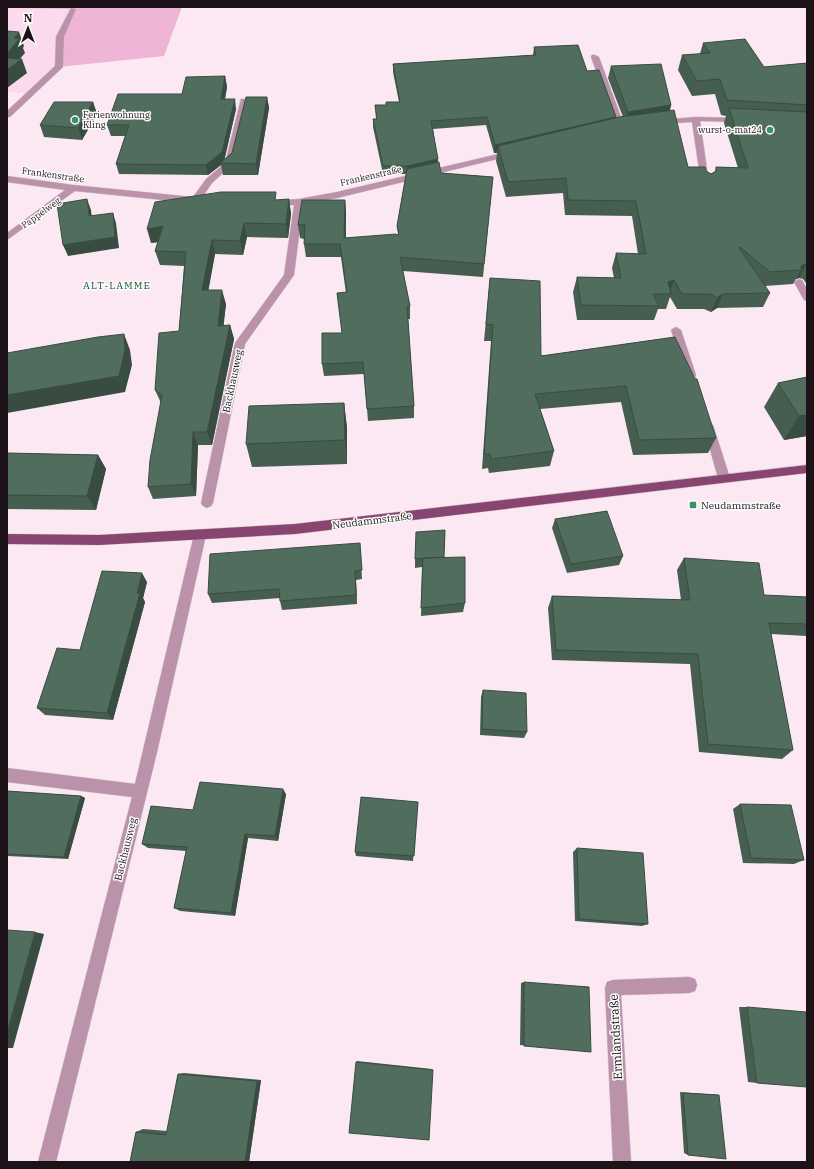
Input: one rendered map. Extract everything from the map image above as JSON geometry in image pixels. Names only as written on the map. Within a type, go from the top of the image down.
[{"type":"main road","name":"Neudammstraße","points":[[7,539],[99,540],[295,529],[807,469]]},
{"type":"street","points":[[7,115],[59,66],[60,38],[73,9]]},
{"type":"street","points":[[595,57],[621,128]]},
{"type":"street","name":"Frankenstraße","points":[[7,179],[73,188],[199,201],[209,181],[229,164],[244,101]]},
{"type":"street","points":[[696,119],[706,184]]},
{"type":"street","points":[[652,123],[696,119],[746,120]]},
{"type":"street","name":"Frankenstraße","points":[[264,204],[299,202],[522,151]]},
{"type":"street","name":"Pappelweg","points":[[7,237],[73,188]]},
{"type":"street","name":"Backhausweg","points":[[207,503],[240,343],[289,275],[299,202]]},
{"type":"street","points":[[799,282],[807,298]]},
{"type":"street","points":[[676,330],[693,382]]},
{"type":"street","points":[[705,419],[724,478]]},
{"type":"street","name":"Backhausweg","points":[[47,1162],[140,791],[200,535]]},
{"type":"street","points":[[7,775],[140,791]]},
{"type":"street","name":"Ermlandstraße","points":[[622,1162],[613,988],[689,985]]},
{"type":"shaded area","points":[[7,7],[182,7],[164,56],[59,67],[60,37],[73,9]]},
{"type":"shaded area","points":[[7,8],[73,9],[59,67],[29,94],[7,92]]},
{"type":"building","points":[[7,31],[19,32],[14,38],[19,39],[7,54]]},
{"type":"building","points":[[745,39],[764,67],[807,63],[807,105],[727,100],[720,79],[697,81],[682,55],[710,53],[703,43]]},
{"type":"building","points":[[578,45],[587,71],[599,70],[616,117],[495,145],[487,117],[431,121],[438,159],[407,166],[383,166],[373,119],[377,119],[375,105],[386,105],[386,102],[400,102],[393,64],[536,55],[534,47]]},
{"type":"building","points":[[7,58],[22,59],[7,70]]},
{"type":"building","points":[[661,64],[671,105],[628,112],[611,66]]},
{"type":"building","points":[[225,76],[221,99],[235,99],[222,152],[206,165],[116,164],[129,125],[107,125],[118,94],[182,94],[186,77]]},
{"type":"building","points":[[246,97],[267,97],[256,164],[220,163],[232,153]]},
{"type":"building","points":[[54,102],[93,102],[78,128],[40,125]]},
{"type":"building","points":[[729,108],[807,112],[807,263],[801,266],[801,270],[770,272],[740,247],[739,248],[770,293],[723,294],[717,298],[710,294],[682,294],[674,280],[668,282],[671,294],[653,294],[659,306],[581,305],[577,277],[621,278],[616,253],[646,254],[636,201],[568,200],[566,178],[508,182],[498,146],[619,117],[674,110],[688,167],[705,167],[706,171],[711,174],[716,171],[716,167],[748,168]]},
{"type":"building","points":[[439,162],[441,173],[493,177],[484,264],[400,257],[410,306],[407,306],[414,406],[367,409],[363,362],[322,364],[322,333],[342,333],[337,293],[347,292],[340,244],[304,244],[305,225],[298,225],[302,200],[345,200],[344,238],[396,235],[399,234],[397,226],[407,169]]},
{"type":"building","points":[[221,192],[276,192],[275,200],[289,199],[286,224],[244,223],[240,241],[212,240],[202,290],[222,290],[218,326],[230,325],[207,432],[193,432],[191,484],[148,487],[150,460],[162,395],[155,390],[159,333],[179,331],[186,252],[155,251],[163,226],[147,229],[155,202]]},
{"type":"building","points":[[87,199],[89,216],[113,213],[115,237],[63,245],[57,204]]},
{"type":"building","points":[[490,278],[540,281],[541,356],[675,337],[695,379],[697,379],[716,438],[639,440],[626,386],[535,394],[554,451],[491,459],[490,454],[484,454],[493,325],[486,324]]},
{"type":"building","points":[[124,334],[125,350],[119,376],[7,395],[7,353],[98,337]]},
{"type":"building","points":[[807,377],[807,415],[799,416],[778,383]]},
{"type":"building","points":[[344,403],[345,440],[246,444],[249,406]]},
{"type":"building","points":[[7,453],[98,455],[87,496],[7,495]]},
{"type":"building","points":[[607,511],[623,556],[571,564],[555,519]]},
{"type":"building","points":[[445,530],[444,557],[415,559],[416,532]]},
{"type":"building","points":[[360,543],[362,570],[355,571],[356,595],[280,601],[279,589],[208,594],[210,554]]},
{"type":"building","points":[[465,557],[465,603],[421,608],[423,558]]},
{"type":"building","points":[[684,558],[759,563],[764,595],[807,597],[807,624],[769,623],[793,750],[708,744],[698,654],[556,650],[552,596],[690,600]]},
{"type":"building","points":[[102,571],[142,573],[137,593],[140,593],[107,713],[37,708],[57,648],[80,650]]},
{"type":"building","points":[[483,690],[526,693],[527,732],[482,729]]},
{"type":"building","points":[[200,782],[283,789],[275,836],[245,834],[231,913],[174,908],[187,847],[142,844],[151,806],[193,810]]},
{"type":"building","points":[[7,791],[81,796],[64,857],[7,854]]},
{"type":"building","points":[[361,797],[418,802],[414,856],[355,852]]},
{"type":"building","points":[[740,804],[791,805],[804,860],[751,858]]},
{"type":"building","points":[[577,848],[643,853],[648,924],[579,919]]},
{"type":"building","points":[[7,930],[35,932],[7,1033]]},
{"type":"building","points":[[524,982],[589,987],[591,1052],[524,1046]]},
{"type":"building","points":[[747,1007],[806,1012],[807,1087],[757,1083]]},
{"type":"building","points":[[356,1062],[433,1070],[429,1140],[349,1133]]},
{"type":"building","points":[[178,1074],[257,1081],[245,1162],[130,1162],[136,1132],[166,1135]]},
{"type":"building","points":[[683,1093],[719,1095],[726,1159],[688,1155]]},
{"type":"place","name":"Ferienwohnung Kling","points":[[75,120]]},
{"type":"place","name":"wurst-o-mat24","points":[[770,130]]},
{"type":"place","name":"Neudammstraße","points":[[693,505]]},
{"type":"district","name":"ALT-LAMME","points":[[117,285]]}]
